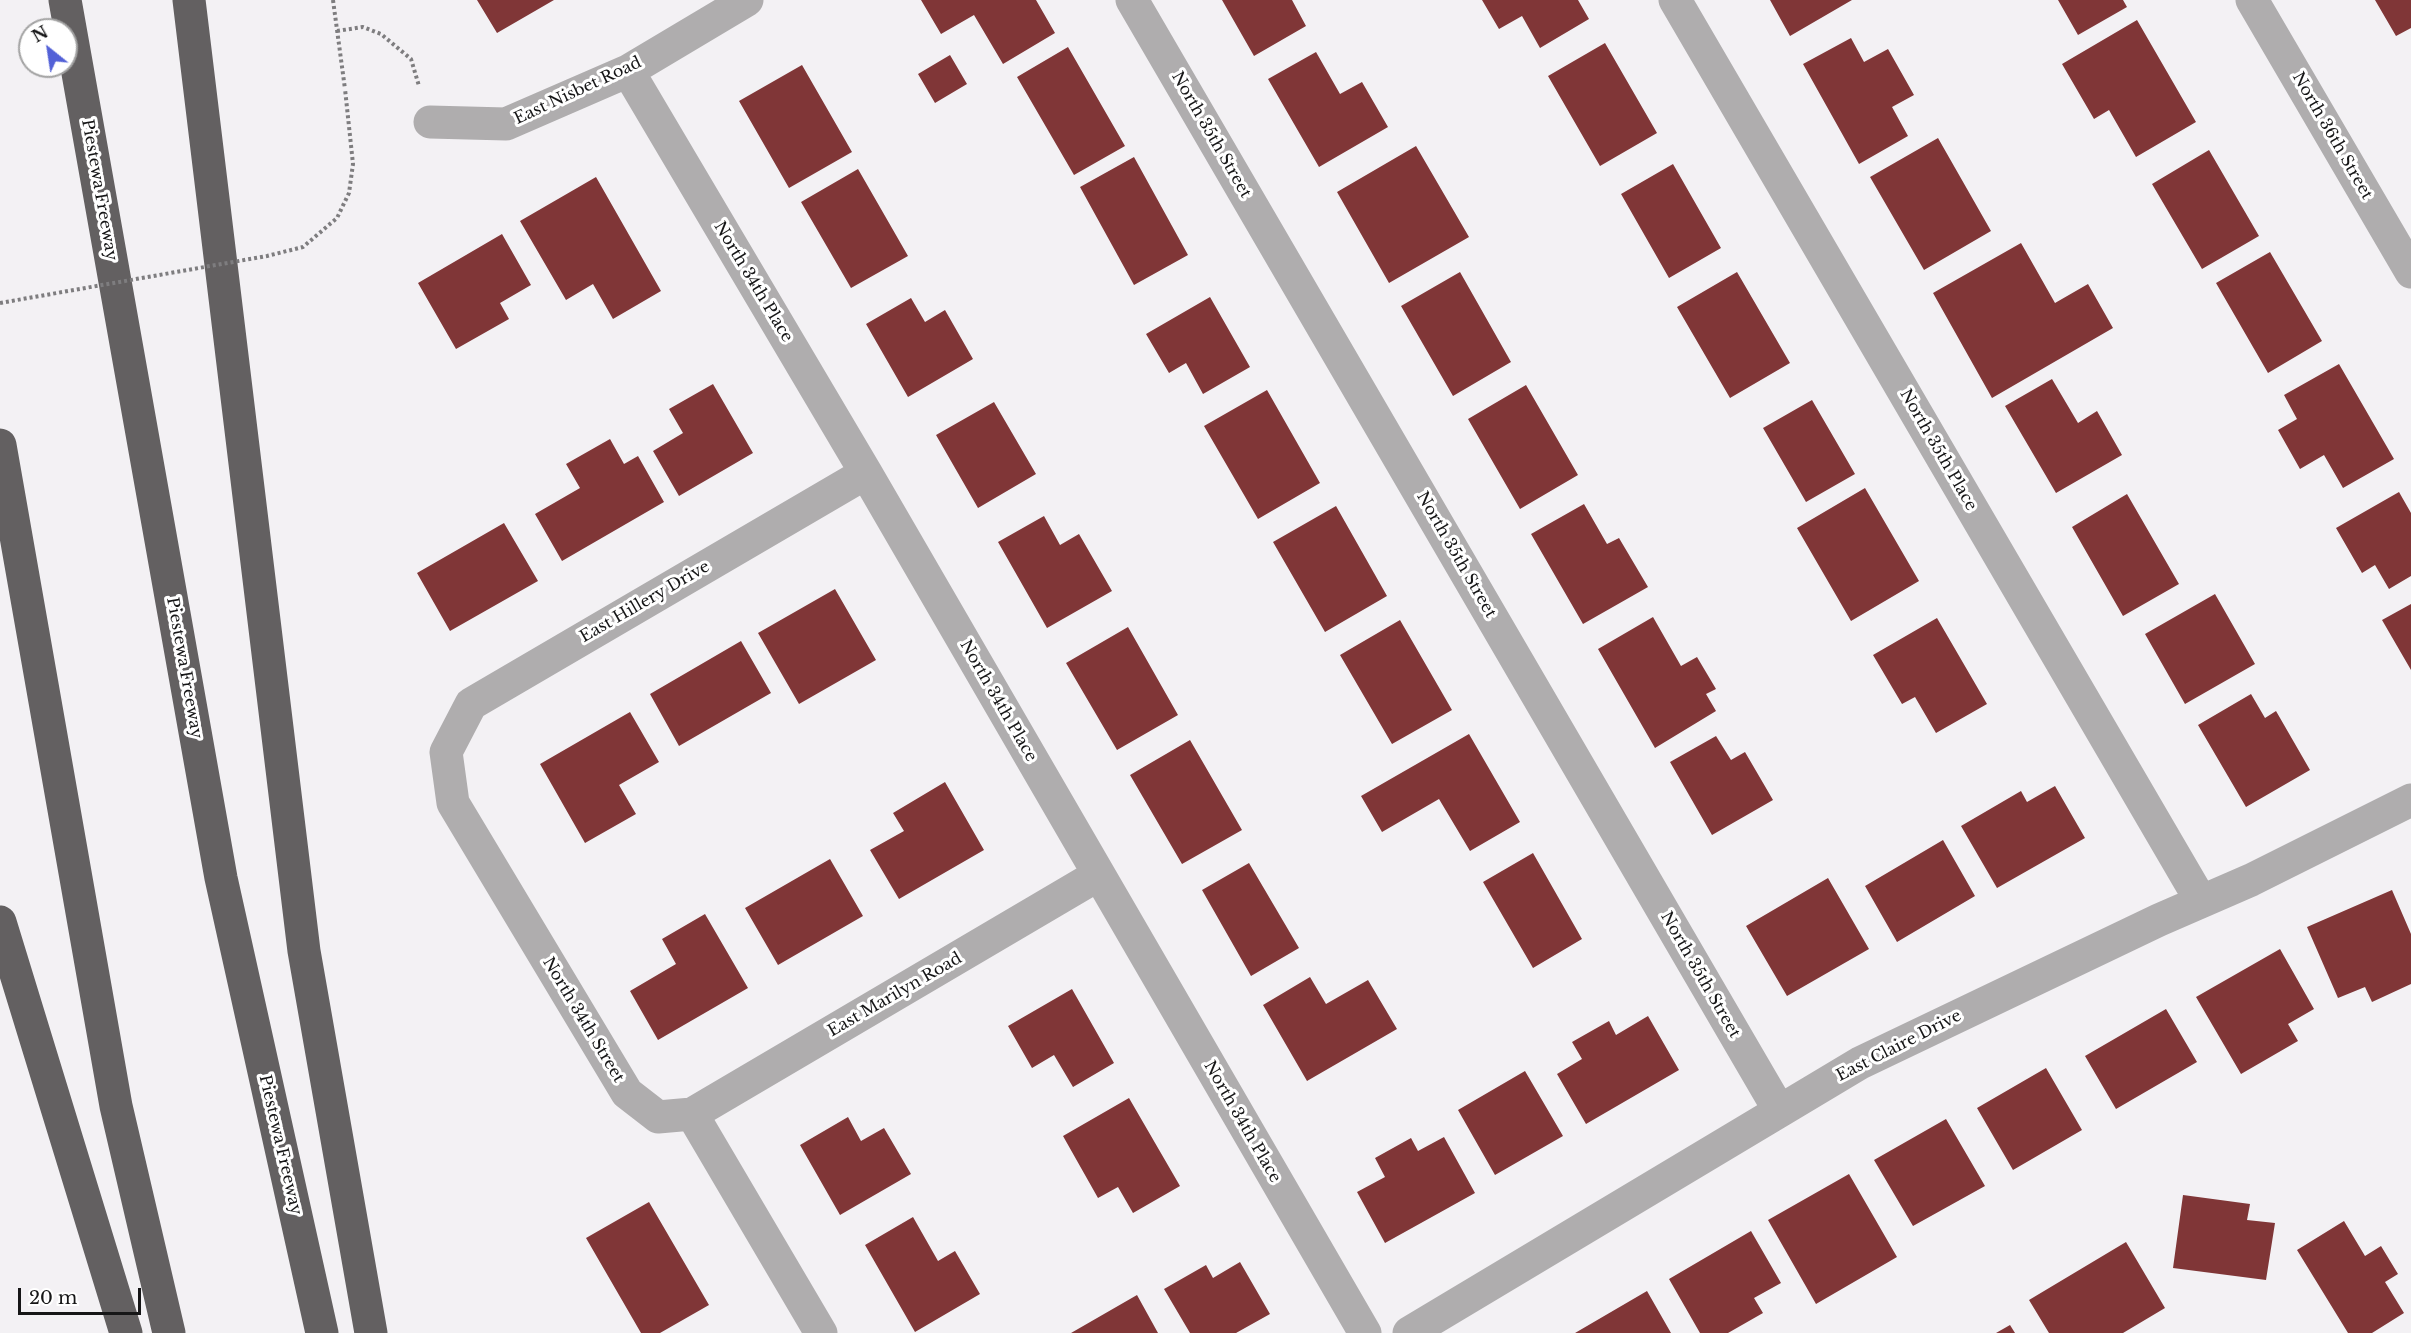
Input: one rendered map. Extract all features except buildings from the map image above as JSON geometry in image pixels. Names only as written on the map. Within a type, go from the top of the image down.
[{"type":"highway","name":"Piestewa Freeway","points":[[65,0],[221,878],[322,1333]]},
{"type":"highway","points":[[189,0],[304,951],[371,1333]]},
{"type":"highway","points":[[0,445],[116,1106],[169,1333]]},
{"type":"highway","points":[[0,922],[126,1333]]},
{"type":"street","name":"East Nisbet Road","points":[[430,122],[506,124],[628,71],[747,0]]},
{"type":"street","name":"North 35th Street","points":[[1132,0],[1779,1110]]},
{"type":"street","name":"North 35th Place","points":[[1675,0],[2201,901]]},
{"type":"street","name":"North 36th Street","points":[[2252,0],[2411,272]]},
{"type":"street","name":"North 34th Place","points":[[628,71],[866,473],[1365,1333]]},
{"type":"street","name":"East Hillery Drive","points":[[446,752],[471,704],[866,473]]},
{"type":"street","name":"North 34th Street","points":[[446,752],[453,803],[627,1093],[658,1117],[692,1114]]},
{"type":"street","name":"East Claire Drive","points":[[1408,1333],[1860,1063],[2201,901],[2250,880],[2411,800]]},
{"type":"street","name":"East Marilyn Road","points":[[692,1114],[1098,875]]},
{"type":"street","points":[[692,1114],[821,1333]]},
{"type":"path","points":[[0,303],[267,256],[303,247],[337,218],[349,193],[353,164],[333,0]]},
{"type":"path","points":[[337,32],[363,27],[381,34],[411,59],[430,122]]}]
